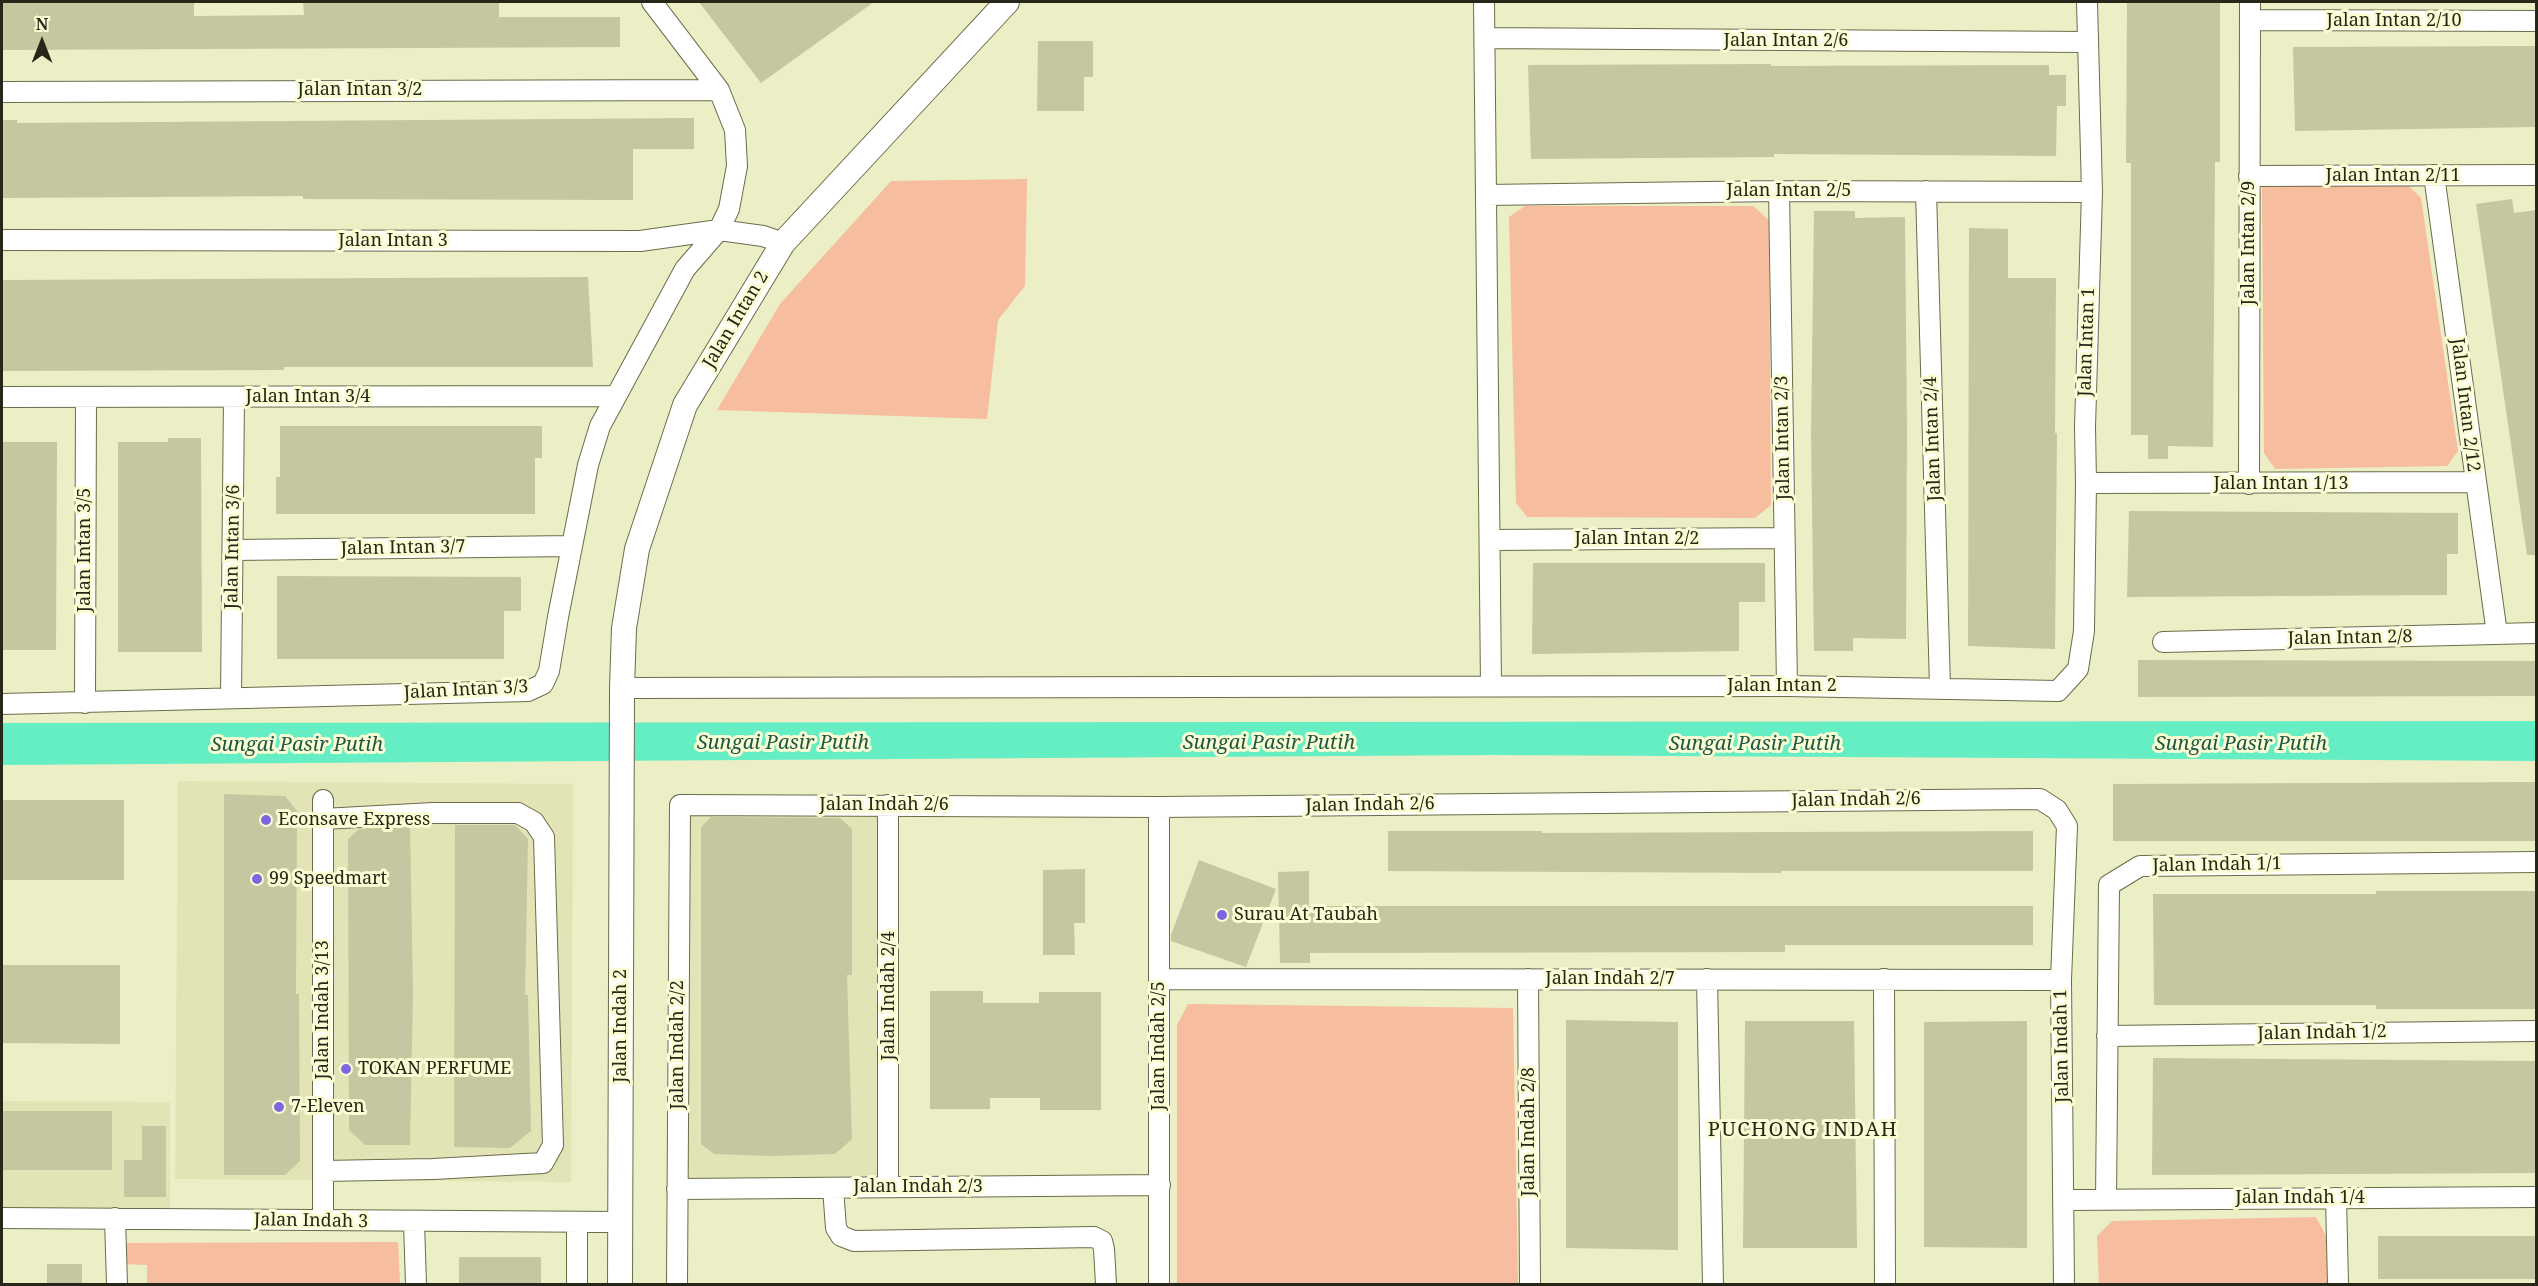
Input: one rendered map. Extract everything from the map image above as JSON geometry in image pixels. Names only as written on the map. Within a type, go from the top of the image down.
[{"type":"street","name":"Jalan Intan 3/3","points":[[2,704],[528,691],[543,684],[549,671],[588,465],[600,426],[686,269],[719,230],[729,209],[737,166],[735,130],[719,90],[652,2]]},
{"type":"street","name":"Jalan Intan 2","points":[[623,716],[624,628],[637,549],[685,405],[783,243],[1007,2]]},
{"type":"street","points":[[1484,2],[1491,686]]},
{"type":"street","name":"Jalan Intan 1","points":[[2069,679],[2078,669],[2084,631],[2085,427],[2091,192],[2087,2]]},
{"type":"street","name":"Jalan Intan 2/10","points":[[2250,11],[2536,21]]},
{"type":"street","name":"Jalan Intan 2/9","points":[[2249,484],[2250,11]]},
{"type":"street","name":"Jalan Intan 2/6","points":[[1485,39],[2087,42]]},
{"type":"street","name":"Jalan Intan 3/2","points":[[2,92],[719,90]]},
{"type":"street","name":"Jalan Intan 2/11","points":[[2249,176],[2536,176]]},
{"type":"street","name":"Jalan Intan 2/12","points":[[2434,176],[2497,634]]},
{"type":"street","name":"Jalan Intan 2/5","points":[[1486,195],[1779,191],[2091,192]]},
{"type":"street","name":"Jalan Intan 2/3","points":[[1779,191],[1787,686]]},
{"type":"street","name":"Jalan Intan 2/4","points":[[1926,191],[1940,687]]},
{"type":"street","name":"Jalan Intan 3","points":[[2,240],[630,241],[719,230],[763,236],[783,243]]},
{"type":"street","name":"Jalan Intan 3/4","points":[[2,397],[615,396]]},
{"type":"street","name":"Jalan Intan 3/5","points":[[85,703],[86,397]]},
{"type":"street","name":"Jalan Intan 3/6","points":[[231,697],[234,398]]},
{"type":"street","name":"Jalan Intan 1/13","points":[[2086,483],[2475,482]]},
{"type":"street","name":"Jalan Intan 2/2","points":[[1490,540],[1784,538]]},
{"type":"street","name":"Jalan Intan 3/7","points":[[234,550],[572,546]]},
{"type":"street","name":"Jalan Intan 2/8","points":[[2163,642],[2536,633]]},
{"type":"street","name":"Jalan Intan 2","points":[[622,688],[1787,686],[2058,690],[2069,679]]},
{"type":"street","name":"Jalan Indah 2","points":[[620,1284],[623,716]]},
{"type":"street","name":"Jalan Indah 2/6","points":[[680,805],[1159,807],[2040,799],[2057,810]]},
{"type":"street","name":"Jalan Indah 2/2","points":[[677,1284],[680,805]]},
{"type":"street","name":"Jalan Indah 2/4","points":[[888,805],[888,1187]]},
{"type":"street","name":"Jalan Indah 2/5","points":[[1159,807],[1159,1284]]},
{"type":"street","name":"Jalan Indah 3/13","points":[[322,1171],[433,1169],[543,1163],[553,1145],[544,837],[534,822],[518,813],[322,809],[322,1171],[322,1220]]},
{"type":"street","name":"Jalan Indah 1","points":[[2057,810],[2067,826],[2061,980],[2064,1284]]},
{"type":"street","name":"Jalan Indah 1/1","points":[[2106,1199],[2109,885],[2140,866],[2536,862]]},
{"type":"street","name":"Jalan Indah 2/7","points":[[1159,979],[2061,980]]},
{"type":"street","name":"Jalan Indah 2/8","points":[[1528,979],[1530,1284]]},
{"type":"street","points":[[1707,980],[1713,1284]]},
{"type":"street","points":[[1884,980],[1885,1284]]},
{"type":"street","name":"Jalan Indah 1/2","points":[[2107,1036],[2536,1031]]},
{"type":"street","name":"Jalan Indah 2/3","points":[[677,1189],[1160,1185]]},
{"type":"street","points":[[833,1188],[836,1228],[841,1236],[854,1240],[1094,1238],[1102,1241],[1106,1284]]},
{"type":"street","name":"Jalan Indah 1/4","points":[[2064,1200],[2536,1197]]},
{"type":"street","points":[[2336,1198],[2338,1284]]},
{"type":"street","name":"Jalan Indah 3","points":[[2,1218],[620,1222]]},
{"type":"street","points":[[115,1218],[117,1284]]},
{"type":"street","points":[[414,1222],[416,1284]]},
{"type":"street","points":[[577,1284],[578,1222]]},
{"type":"shaded area","points":[[1027,179],[1025,286],[998,320],[987,419],[717,410],[780,304],[891,181]]},
{"type":"shaded area","points":[[2405,182],[2421,198],[2458,451],[2447,466],[2275,469],[2264,453],[2262,187]]},
{"type":"shaded area","points":[[1525,206],[1753,206],[1769,220],[1771,505],[1755,518],[1527,517],[1516,503],[1509,217]]},
{"type":"shaded area","points":[[178,781],[573,784],[571,1182],[175,1179]]},
{"type":"shaded area","points":[[688,810],[880,811],[880,1180],[685,1181]]},
{"type":"shaded area","points":[[1188,1004],[1513,1008],[1518,1284],[1177,1284],[1177,1025]]},
{"type":"shaded area","points":[[2,1101],[170,1102],[170,1212],[2,1210]]},
{"type":"shaded area","points":[[2316,1217],[2329,1241],[2329,1284],[2099,1284],[2097,1236],[2112,1221]]},
{"type":"shaded area","points":[[398,1242],[400,1284],[147,1284],[147,1265],[122,1264],[122,1243]]},
{"type":"water","name":"Sungai Pasir Putih","points":[[2536,721],[2536,761],[1495,755],[2,765],[2,723]]},
{"type":"building","points":[[2,2],[194,2],[194,16],[304,15],[303,2],[499,2],[499,17],[620,17],[620,47],[2,50]]},
{"type":"building","points":[[699,2],[874,2],[761,83]]},
{"type":"building","points":[[2127,2],[2220,2],[2220,162],[2215,162],[2213,447],[2168,446],[2168,459],[2148,459],[2148,435],[2131,435],[2131,163],[2126,163]]},
{"type":"building","points":[[1038,41],[1093,41],[1093,77],[1084,77],[1084,111],[1037,111]]},
{"type":"building","points":[[2536,46],[2536,127],[2295,131],[2293,47]]},
{"type":"building","points":[[1771,64],[1771,66],[2049,65],[2049,75],[2066,75],[2066,106],[2057,106],[2056,156],[1774,154],[1774,157],[1531,159],[1528,65]]},
{"type":"building","points":[[694,118],[694,149],[633,149],[633,200],[303,199],[303,196],[2,198],[2,120],[17,120],[17,123]]},
{"type":"building","points":[[2512,199],[2514,213],[2536,210],[2536,555],[2527,555],[2476,204]]},
{"type":"building","points":[[1814,211],[1855,211],[1855,218],[1905,217],[1906,639],[1853,638],[1853,651],[1814,651],[1811,435]]},
{"type":"building","points":[[1969,228],[2008,229],[2008,278],[2056,278],[2055,649],[1968,646]]},
{"type":"building","points":[[588,277],[593,367],[284,367],[284,370],[2,371],[2,280]]},
{"type":"building","points":[[280,426],[542,426],[542,458],[535,458],[535,514],[276,514],[276,477],[280,477]]},
{"type":"building","points":[[168,438],[201,438],[202,652],[118,652],[118,442],[168,442]]},
{"type":"building","points":[[2,442],[57,442],[56,650],[2,650]]},
{"type":"building","points":[[2129,511],[2458,513],[2458,554],[2447,554],[2447,595],[2127,597]]},
{"type":"building","points":[[1533,563],[1765,563],[1765,602],[1739,602],[1739,651],[1532,654]]},
{"type":"building","points":[[277,576],[521,577],[521,611],[504,611],[504,659],[277,659]]},
{"type":"building","points":[[2138,660],[2536,661],[2536,696],[2138,697]]},
{"type":"building","points":[[2536,782],[2536,841],[2113,841],[2113,784]]},
{"type":"building","points":[[224,794],[285,796],[297,811],[296,994],[299,994],[300,1161],[285,1175],[224,1175]]},
{"type":"building","points":[[2,800],[124,800],[124,880],[2,880]]},
{"type":"building","points":[[711,817],[840,818],[852,829],[852,975],[847,975],[852,1139],[835,1154],[771,1156],[714,1154],[701,1144],[701,827]]},
{"type":"building","points":[[455,825],[515,825],[528,839],[525,995],[528,995],[531,1131],[510,1148],[454,1147]]},
{"type":"building","points":[[410,826],[413,993],[410,1145],[365,1145],[349,1130],[348,839],[359,829]]},
{"type":"building","points":[[1388,831],[1542,831],[1542,833],[2033,831],[2033,871],[1781,871],[1781,873],[1388,871]]},
{"type":"building","name":"Surau At Taubah","points":[[1199,860],[1276,889],[1246,967],[1171,941],[1171,935]]},
{"type":"building","points":[[1085,869],[1085,923],[1074,923],[1075,955],[1043,955],[1043,870]]},
{"type":"building","points":[[1309,871],[1309,906],[2033,906],[2033,945],[1785,945],[1785,952],[1310,953],[1310,963],[1280,963],[1278,872]]},
{"type":"building","points":[[2376,891],[2536,891],[2536,1009],[2376,1009],[2376,1005],[2154,1005],[2153,894],[2376,894]]},
{"type":"building","points":[[2,965],[120,965],[120,1044],[2,1043]]},
{"type":"building","points":[[930,991],[983,991],[983,1003],[1039,1003],[1039,992],[1101,992],[1101,1110],[1040,1110],[1040,1098],[990,1098],[990,1109],[930,1109]]},
{"type":"building","points":[[1566,1020],[1678,1022],[1678,1250],[1566,1248]]},
{"type":"building","points":[[1745,1021],[1854,1021],[1857,1248],[1743,1248]]},
{"type":"building","points":[[2027,1021],[2027,1248],[1924,1247],[1924,1022]]},
{"type":"building","points":[[2153,1058],[2536,1061],[2536,1173],[2152,1175]]},
{"type":"building","points":[[2,1111],[112,1111],[112,1170],[2,1170]]},
{"type":"building","points":[[142,1126],[166,1126],[166,1197],[124,1197],[124,1160],[142,1160]]},
{"type":"building","points":[[2378,1236],[2536,1236],[2536,1279],[2378,1279]]},
{"type":"building","points":[[459,1257],[541,1257],[541,1284],[459,1284]]},
{"type":"building","points":[[47,1264],[82,1264],[82,1284],[47,1284]]},
{"type":"place","name":"Econsave Express","points":[[266,820]]},
{"type":"place","name":"99 Speedmart","points":[[257,879]]},
{"type":"place","name":"Surau At Taubah","points":[[1222,915]]},
{"type":"place","name":"TOKAN PERFUME","points":[[346,1069]]},
{"type":"place","name":"7-Eleven","points":[[279,1107]]},
{"type":"district","name":"PUCHONG INDAH","points":[[1803,1130]]}]
